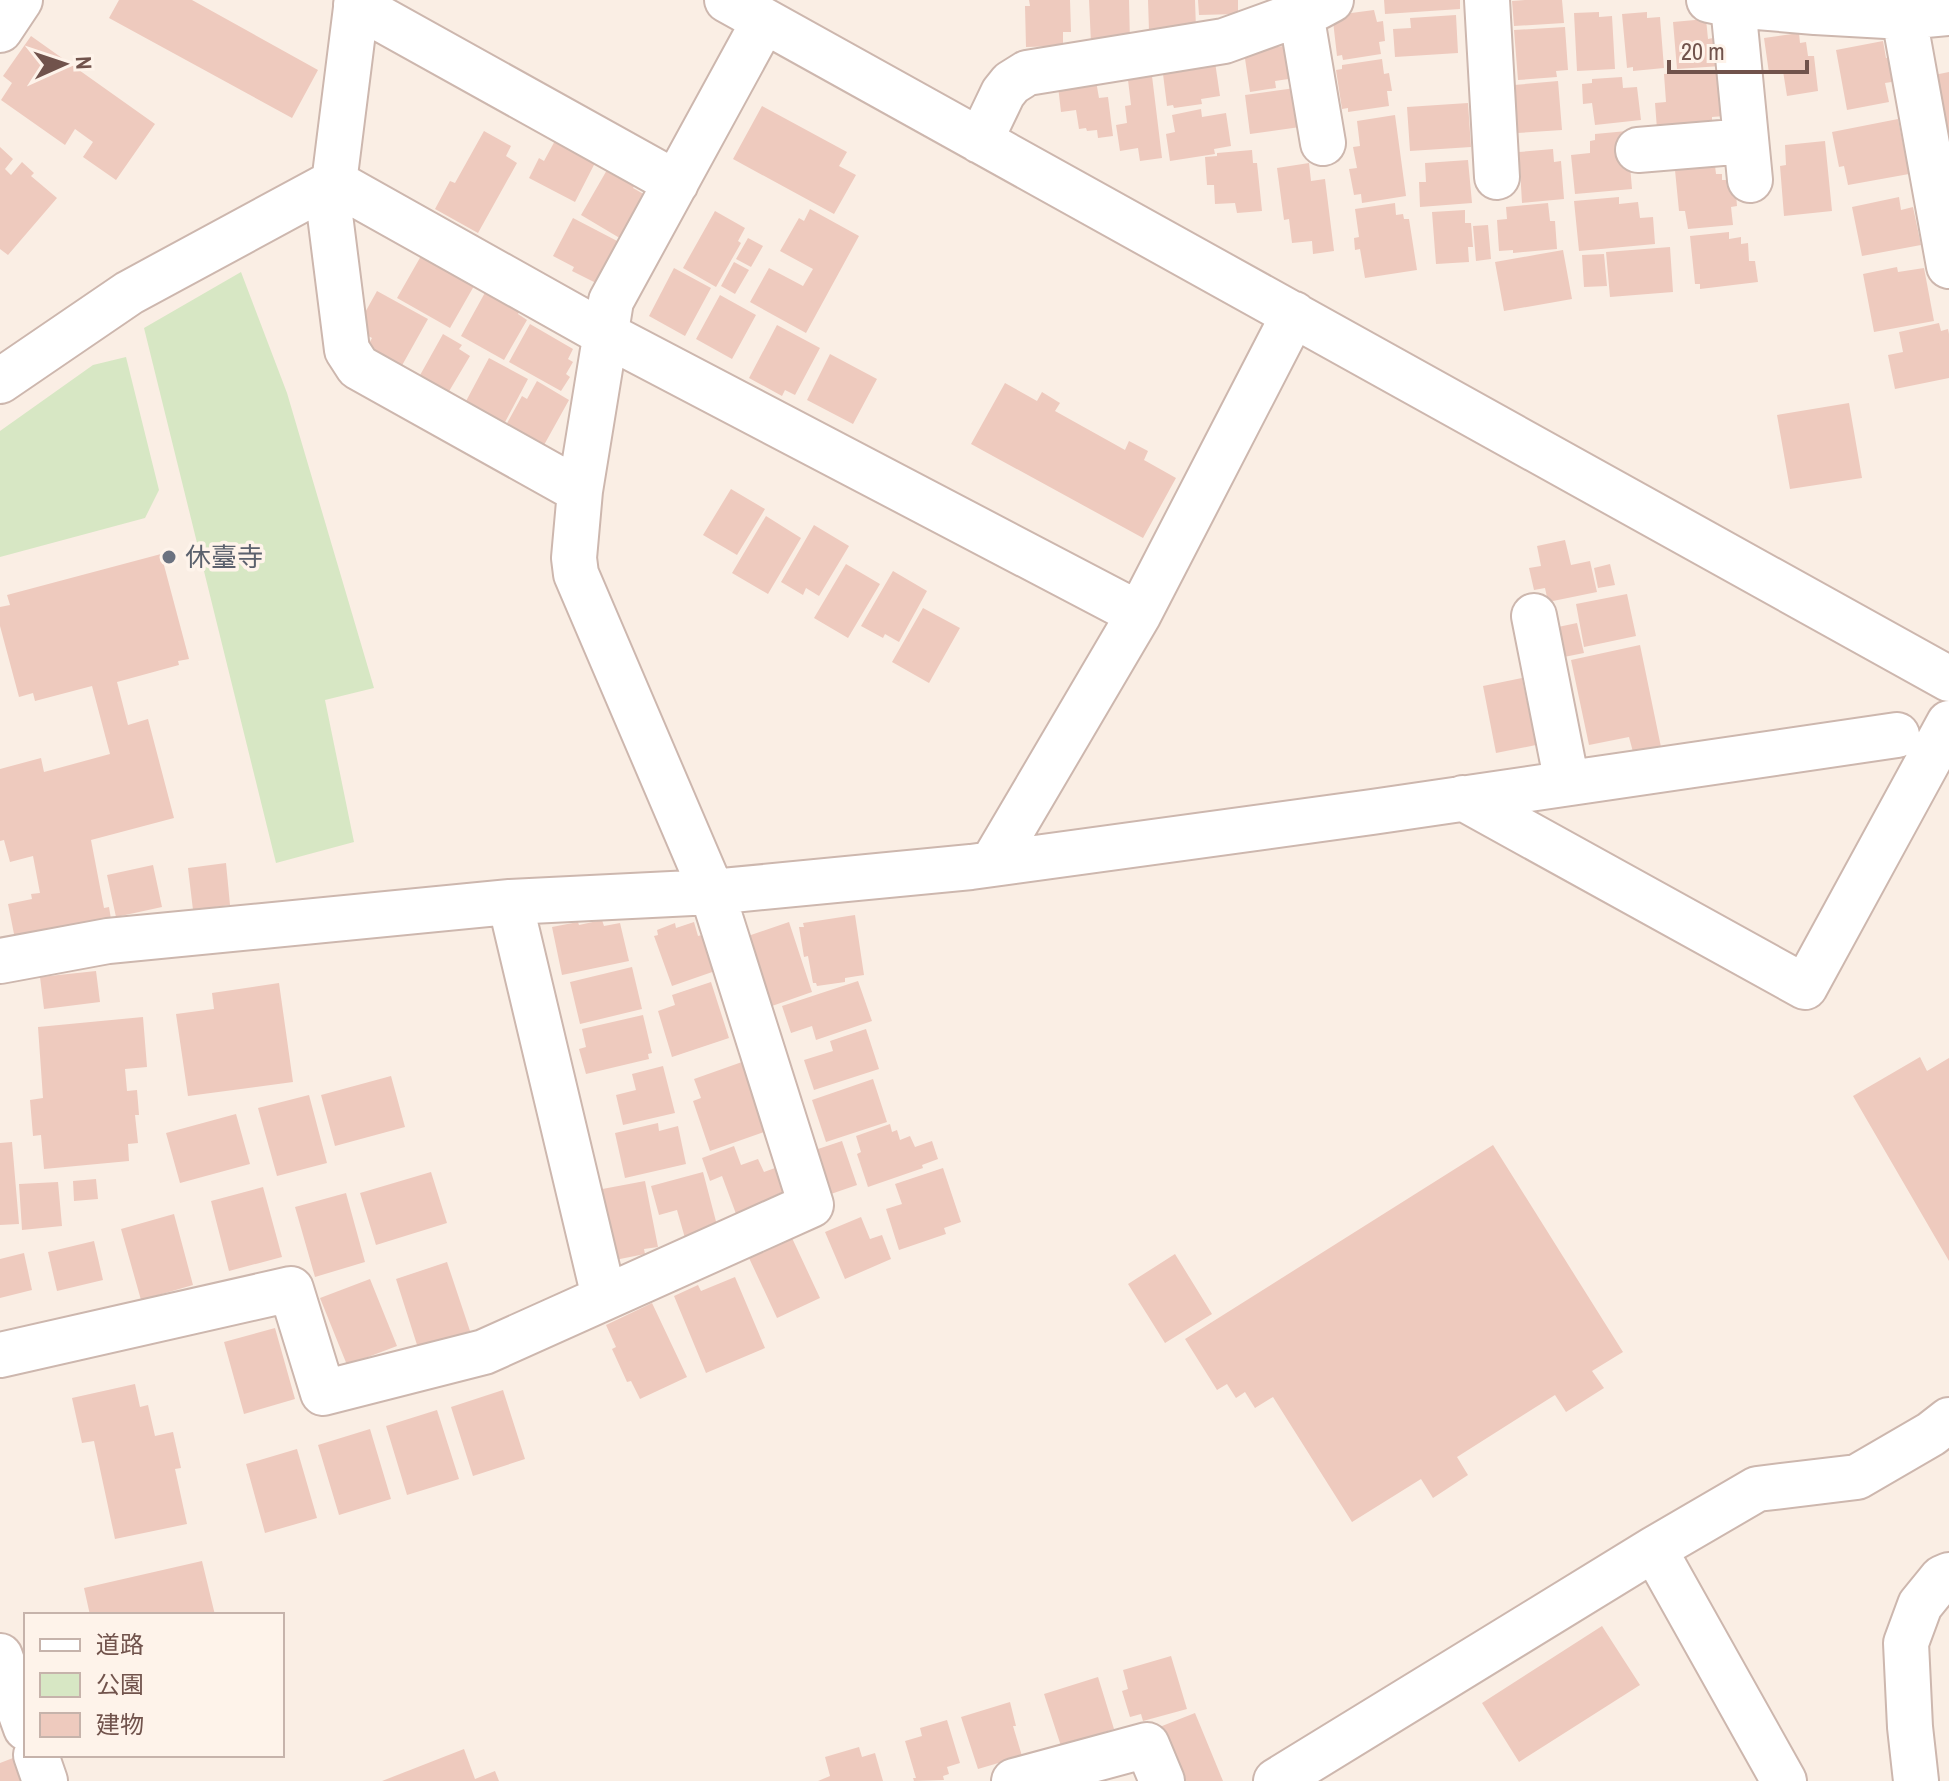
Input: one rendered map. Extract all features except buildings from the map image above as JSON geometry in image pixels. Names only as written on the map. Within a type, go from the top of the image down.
[{"type":"street","points":[[0,30],[20,0]]},
{"type":"street","points":[[727,0],[1949,679]]},
{"type":"street","points":[[1487,0],[1497,177]]},
{"type":"street","points":[[1638,150],[1748,160],[1721,2],[1904,17],[1949,13]]},
{"type":"street","points":[[580,491],[358,367],[347,350],[330,215],[356,3],[676,183]]},
{"type":"street","points":[[980,141],[1003,93],[1011,83],[1027,73],[1224,41],[1316,7],[1323,143]]},
{"type":"street","points":[[1904,17],[1949,266]]},
{"type":"street","points":[[0,1355],[291,1289],[323,1393],[484,1352],[811,1205],[712,892],[576,574],[574,558],[580,491],[611,301],[764,21]]},
{"type":"street","points":[[334,182],[605,334],[1139,614]]},
{"type":"street","points":[[0,381],[129,293],[334,182]]},
{"type":"street","points":[[992,864],[1139,614],[1294,314]]},
{"type":"street","points":[[1534,616],[1567,783]]},
{"type":"street","points":[[1463,798],[1805,987],[1949,723]]},
{"type":"street","points":[[0,961],[108,941],[510,902],[712,892],[992,864],[1897,735]]},
{"type":"street","points":[[510,902],[604,1297]]},
{"type":"street","points":[[1276,1781],[1757,1489],[1857,1477],[1931,1434],[1949,1420]]},
{"type":"street","points":[[1654,1549],[1784,1781]]},
{"type":"street","points":[[1916,1781],[1906,1643],[1920,1605],[1942,1578],[1949,1575]]},
{"type":"street","points":[[0,1656],[24,1722]]},
{"type":"street","points":[[1014,1781],[1147,1745],[1162,1781]]},
{"type":"street","points":[[37,1757],[45,1781]]},
{"type":"green space","points":[[241,272],[287,393],[374,688],[325,700],[354,842],[276,863],[144,328]]},
{"type":"green space","points":[[126,357],[159,490],[145,518],[0,557],[0,431],[93,365]]},
{"type":"place","name":"休臺寺","points":[[169,557]]}]
